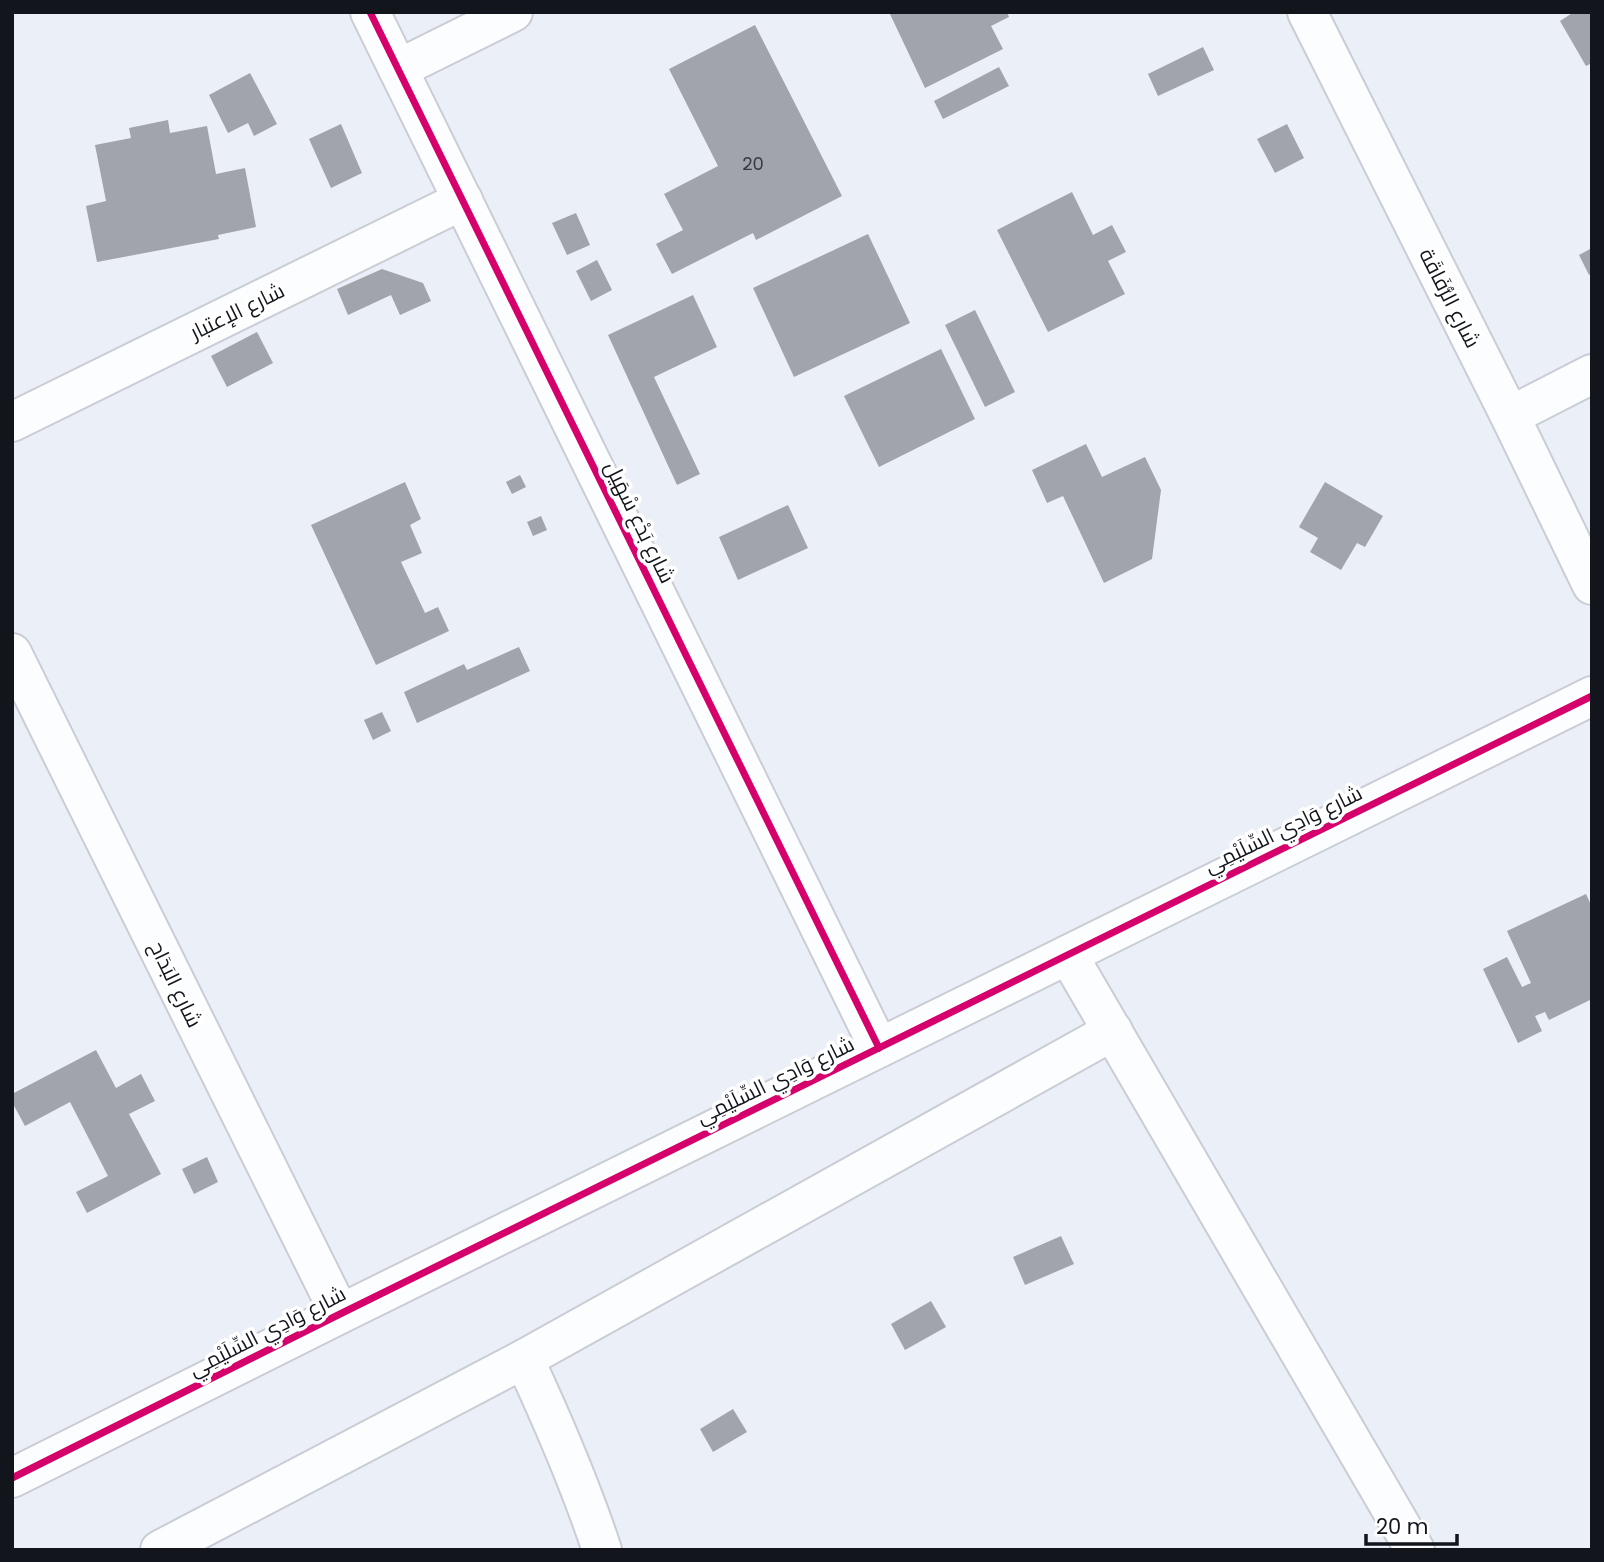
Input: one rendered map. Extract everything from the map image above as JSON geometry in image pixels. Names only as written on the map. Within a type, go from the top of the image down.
[{"type":"street","name":"شارع بَدْع سْهَيل","points":[[370,12],[879,1048]]},
{"type":"street","points":[[398,69],[513,12]]},
{"type":"street","name":"شارع الرُّفَاقَة","points":[[1307,12],[1592,584]]},
{"type":"street","name":"شارع الإعتبار","points":[[12,422],[463,200]]},
{"type":"street","points":[[1510,415],[1592,374]]},
{"type":"street","name":"شارع البَدَاح","points":[[12,653],[340,1314]]},
{"type":"street","name":"شارع وَادِي السِّلَيْمِي","points":[[12,1478],[1592,696]]},
{"type":"street","points":[[1068,955],[1415,1550]]},
{"type":"street","points":[[160,1550],[524,1359],[1113,1031]]},
{"type":"street","points":[[524,1359],[589,1510],[602,1550]]},
{"type":"building","points":[[889,12],[1007,12],[1009,17],[991,26],[1003,49],[925,88]]},
{"type":"building","points":[[1574,12],[1592,12],[1592,63],[1586,66],[1560,21]]},
{"type":"building","points":[[755,25],[842,196],[756,240],[753,233],[672,274],[656,244],[683,230],[664,194],[718,166],[669,69]]},
{"type":"building","points":[[1203,47],[1214,70],[1158,96],[1148,74]]},
{"type":"building","points":[[999,67],[1009,86],[943,119],[934,101]]},
{"type":"building","points":[[250,73],[277,124],[254,136],[248,123],[228,133],[209,95]]},
{"type":"building","points":[[168,120],[170,133],[207,126],[216,174],[245,168],[256,227],[218,235],[219,239],[97,262],[86,206],[106,201],[95,145],[131,138],[129,128]]},
{"type":"building","points":[[341,124],[362,173],[331,188],[309,139]]},
{"type":"building","points":[[1287,124],[1304,158],[1275,173],[1257,139]]},
{"type":"building","points":[[1072,192],[1093,235],[1112,225],[1126,252],[1108,261],[1125,294],[1048,332],[997,230]]},
{"type":"building","points":[[576,213],[590,245],[567,255],[552,223]]},
{"type":"building","points":[[868,234],[910,323],[794,377],[753,288]]},
{"type":"building","points":[[1592,248],[1592,273],[1589,275],[1579,255]]},
{"type":"building","points":[[597,260],[612,290],[591,301],[576,271]]},
{"type":"building","points":[[382,269],[423,283],[431,301],[400,315],[391,295],[348,315],[337,289]]},
{"type":"building","points":[[693,295],[717,347],[654,377],[700,474],[677,485],[608,335]]},
{"type":"building","points":[[975,310],[1015,392],[985,407],[945,325]]},
{"type":"building","points":[[257,332],[273,363],[227,387],[211,356]]},
{"type":"building","points":[[941,349],[975,419],[879,467],[844,396]]},
{"type":"building","points":[[1086,444],[1102,477],[1145,457],[1161,490],[1152,559],[1104,583],[1063,496],[1047,503],[1032,470]]},
{"type":"building","points":[[520,475],[526,487],[512,494],[506,482]]},
{"type":"building","points":[[405,482],[421,519],[410,525],[422,553],[401,562],[425,613],[438,607],[449,631],[376,665],[311,525]]},
{"type":"building","points":[[1325,482],[1383,516],[1365,547],[1357,543],[1341,570],[1310,552],[1318,538],[1299,527]]},
{"type":"building","points":[[788,505],[808,548],[738,580],[719,537]]},
{"type":"building","points":[[541,516],[547,530],[533,536],[527,522]]},
{"type":"building","points":[[519,647],[530,671],[417,723],[404,692],[464,664],[467,670]]},
{"type":"building","points":[[382,712],[391,731],[373,740],[364,720]]},
{"type":"building","points":[[1586,894],[1592,907],[1592,999],[1549,1020],[1545,1012],[1535,1016],[1542,1031],[1518,1043],[1483,969],[1507,957],[1522,987],[1531,983],[1507,931]]},
{"type":"building","points":[[96,1050],[116,1088],[141,1074],[155,1101],[129,1114],[161,1174],[87,1213],[76,1192],[108,1176],[70,1102],[25,1126],[12,1102],[12,1094]]},
{"type":"building","points":[[207,1157],[218,1182],[194,1194],[182,1169]]},
{"type":"building","points":[[1061,1236],[1074,1264],[1025,1285],[1013,1257]]},
{"type":"building","points":[[931,1301],[946,1327],[905,1350],[891,1324]]},
{"type":"building","points":[[733,1409],[747,1432],[713,1452],[700,1429]]},
{"type":"cycle path","points":[[370,12],[879,1048]]},
{"type":"cycle path","points":[[12,1478],[1592,696]]}]
